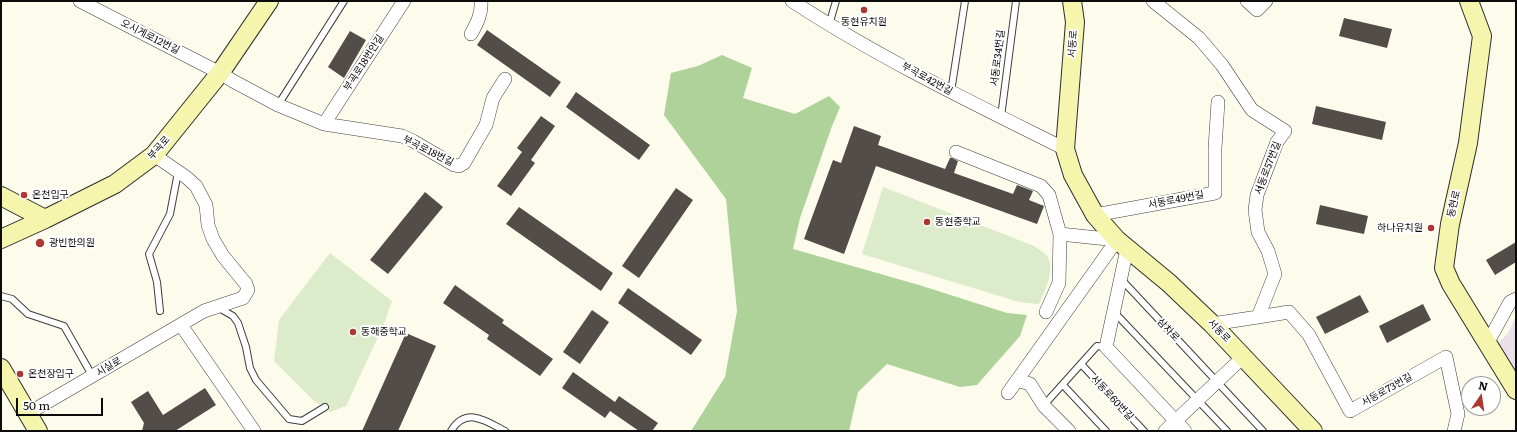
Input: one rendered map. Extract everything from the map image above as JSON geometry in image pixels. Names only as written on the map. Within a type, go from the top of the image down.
[{"type":"street","name":"오시게로12번길","points":[[80,1],[220,73]]},
{"type":"street","name":"부곡로","points":[[1,239],[45,220],[115,184],[154,155],[220,73],[269,1]]},
{"type":"street","name":"부곡로18번안길","points":[[324,124],[404,1]]},
{"type":"street","points":[[471,34],[482,11],[481,1]]},
{"type":"street","name":"부곡로42번길","points":[[792,1],[829,25],[951,93],[1065,149]]},
{"type":"street","name":"서동로","points":[[1072,1],[1075,22],[1065,149],[1073,175],[1095,215],[1122,245],[1169,283],[1212,324],[1311,431]]},
{"type":"street","name":"서동로57번길","points":[[1153,1],[1199,38],[1222,65],[1252,110],[1285,131],[1277,142],[1256,202],[1255,210],[1258,232],[1268,250],[1275,274],[1258,317]]},
{"type":"street","points":[[1247,1],[1257,10],[1266,1]]},
{"type":"street","name":"동현로","points":[[1469,1],[1482,36],[1468,143],[1450,224],[1444,268],[1450,284],[1516,390]]},
{"type":"street","name":"부곡로18번길","points":[[220,73],[278,105],[324,124],[402,136],[452,165],[462,165],[486,125],[493,98],[506,80]]},
{"type":"street","name":"서동로49번길","points":[[1095,215],[1216,193],[1215,148],[1218,102]]},
{"type":"street","points":[[956,152],[1041,186],[1049,196],[1060,234],[1059,284],[1046,312]]},
{"type":"street","points":[[154,155],[178,172]]},
{"type":"street","name":"시실로","points":[[93,377],[204,311],[243,298],[248,290],[246,284],[223,256],[213,238],[208,225],[206,205],[196,186],[178,172]]},
{"type":"street","points":[[1,196],[45,220]]},
{"type":"street","points":[[1060,234],[1122,245]]},
{"type":"street","points":[[1122,245],[1120,278],[1106,347],[1185,431]]},
{"type":"street","points":[[1008,393],[1122,245]]},
{"type":"street","points":[[1487,344],[1510,302],[1516,299]]},
{"type":"street","name":"서동로73번길","points":[[1258,317],[1289,312],[1309,335],[1350,410],[1446,357],[1458,414],[1454,431]]},
{"type":"street","points":[[1212,324],[1258,317]]},
{"type":"street","points":[[181,324],[254,431]]},
{"type":"street","points":[[1165,431],[1243,357]]},
{"type":"street","points":[[1,368],[38,431]]},
{"type":"street","points":[[27,414],[93,377]]},
{"type":"street","points":[[1017,380],[1030,384],[1044,406],[1069,431]]},
{"type":"lane","points":[[278,105],[344,1]]},
{"type":"lane","points":[[829,25],[836,1]]},
{"type":"lane","points":[[951,93],[965,1]]},
{"type":"lane","name":"서동로34번길","points":[[1001,117],[1016,1]]},
{"type":"lane","points":[[160,311],[157,282],[149,254],[170,214],[178,172]]},
{"type":"lane","name":"삼차로","points":[[1120,278],[1217,382]]},
{"type":"lane","name":"시실로","points":[[1,296],[12,299],[28,314],[64,326],[93,377]]},
{"type":"lane","points":[[217,306],[232,316],[238,323],[246,347],[250,368],[256,380],[289,419],[302,422],[325,407]]},
{"type":"lane","points":[[1113,310],[1227,431]]},
{"type":"lane","points":[[1044,406],[1097,346],[1106,347]]},
{"type":"lane","name":"서동로60번길","points":[[1081,364],[1144,431]]},
{"type":"lane","points":[[1217,382],[1263,431]]},
{"type":"lane","points":[[1063,385],[1106,431]]},
{"type":"lane","points":[[451,431],[458,422],[468,417],[482,419],[505,431]]},
{"type":"shaded area","points":[[1516,317],[1516,372],[1498,343],[1508,333]]},
{"type":"green space","points":[[722,55],[752,68],[743,98],[795,114],[829,96],[840,107],[800,218],[793,249],[919,285],[1007,313],[1027,315],[1020,336],[977,385],[960,387],[887,364],[858,392],[849,431],[691,431],[725,377],[737,311],[726,199],[664,115],[671,73],[698,66]]},
{"type":"green space","points":[[883,187],[1034,246],[1043,252],[1049,261],[1050,273],[1047,286],[1039,304],[1019,302],[862,254]]},
{"type":"green space","points":[[330,253],[392,301],[384,324],[346,406],[330,412],[313,400],[274,361],[279,320]]},
{"type":"building","points":[[1344,18],[1392,29],[1387,48],[1339,36]]},
{"type":"building","points":[[487,30],[561,82],[550,97],[477,45]]},
{"type":"building","points":[[350,31],[366,40],[344,78],[328,67]]},
{"type":"building","points":[[576,92],[650,145],[639,160],[566,107]]},
{"type":"building","points":[[1316,106],[1386,122],[1382,140],[1312,124]]},
{"type":"building","points":[[541,116],[555,126],[531,160],[535,163],[511,196],[497,186],[522,152],[517,148]]},
{"type":"building","points":[[854,126],[881,136],[878,145],[945,169],[950,158],[952,158],[958,161],[954,173],[1013,194],[1017,185],[1033,191],[1029,200],[1044,206],[1037,224],[876,166],[844,254],[804,239],[833,160],[841,163]]},
{"type":"building","points":[[676,188],[693,200],[639,278],[622,266]]},
{"type":"building","points":[[425,192],[443,207],[388,274],[370,260]]},
{"type":"building","points":[[1320,205],[1368,216],[1364,234],[1316,224]]},
{"type":"building","points":[[519,207],[613,273],[601,291],[506,224]]},
{"type":"building","points":[[1516,242],[1516,262],[1495,275],[1486,260]]},
{"type":"building","points":[[455,285],[504,320],[502,323],[553,359],[540,376],[487,339],[489,335],[443,303]]},
{"type":"building","points":[[628,288],[702,340],[691,355],[618,303]]},
{"type":"building","points":[[1360,295],[1369,312],[1325,334],[1316,317]]},
{"type":"building","points":[[1423,304],[1431,320],[1387,343],[1379,326]]},
{"type":"building","points":[[592,310],[609,322],[580,364],[563,352]]},
{"type":"building","points":[[406,333],[436,346],[398,431],[362,431]]},
{"type":"building","points":[[573,372],[615,402],[619,396],[658,423],[652,431],[639,431],[610,411],[605,418],[562,388]]},
{"type":"building","points":[[205,388],[216,405],[175,431],[142,431],[144,423],[131,402],[148,391],[163,415]]},
{"type":"place","name":"동현유치원","points":[[864,10]]},
{"type":"place","name":"온천입구","points":[[24,195]]},
{"type":"place","name":"동현중학교","points":[[927,222]]},
{"type":"place","name":"하나유치원","points":[[1431,228]]},
{"type":"place","name":"광빈한의원","points":[[40,243]]},
{"type":"place","name":"동해중학교","points":[[353,332]]},
{"type":"place","name":"온천장입구","points":[[20,374]]}]
